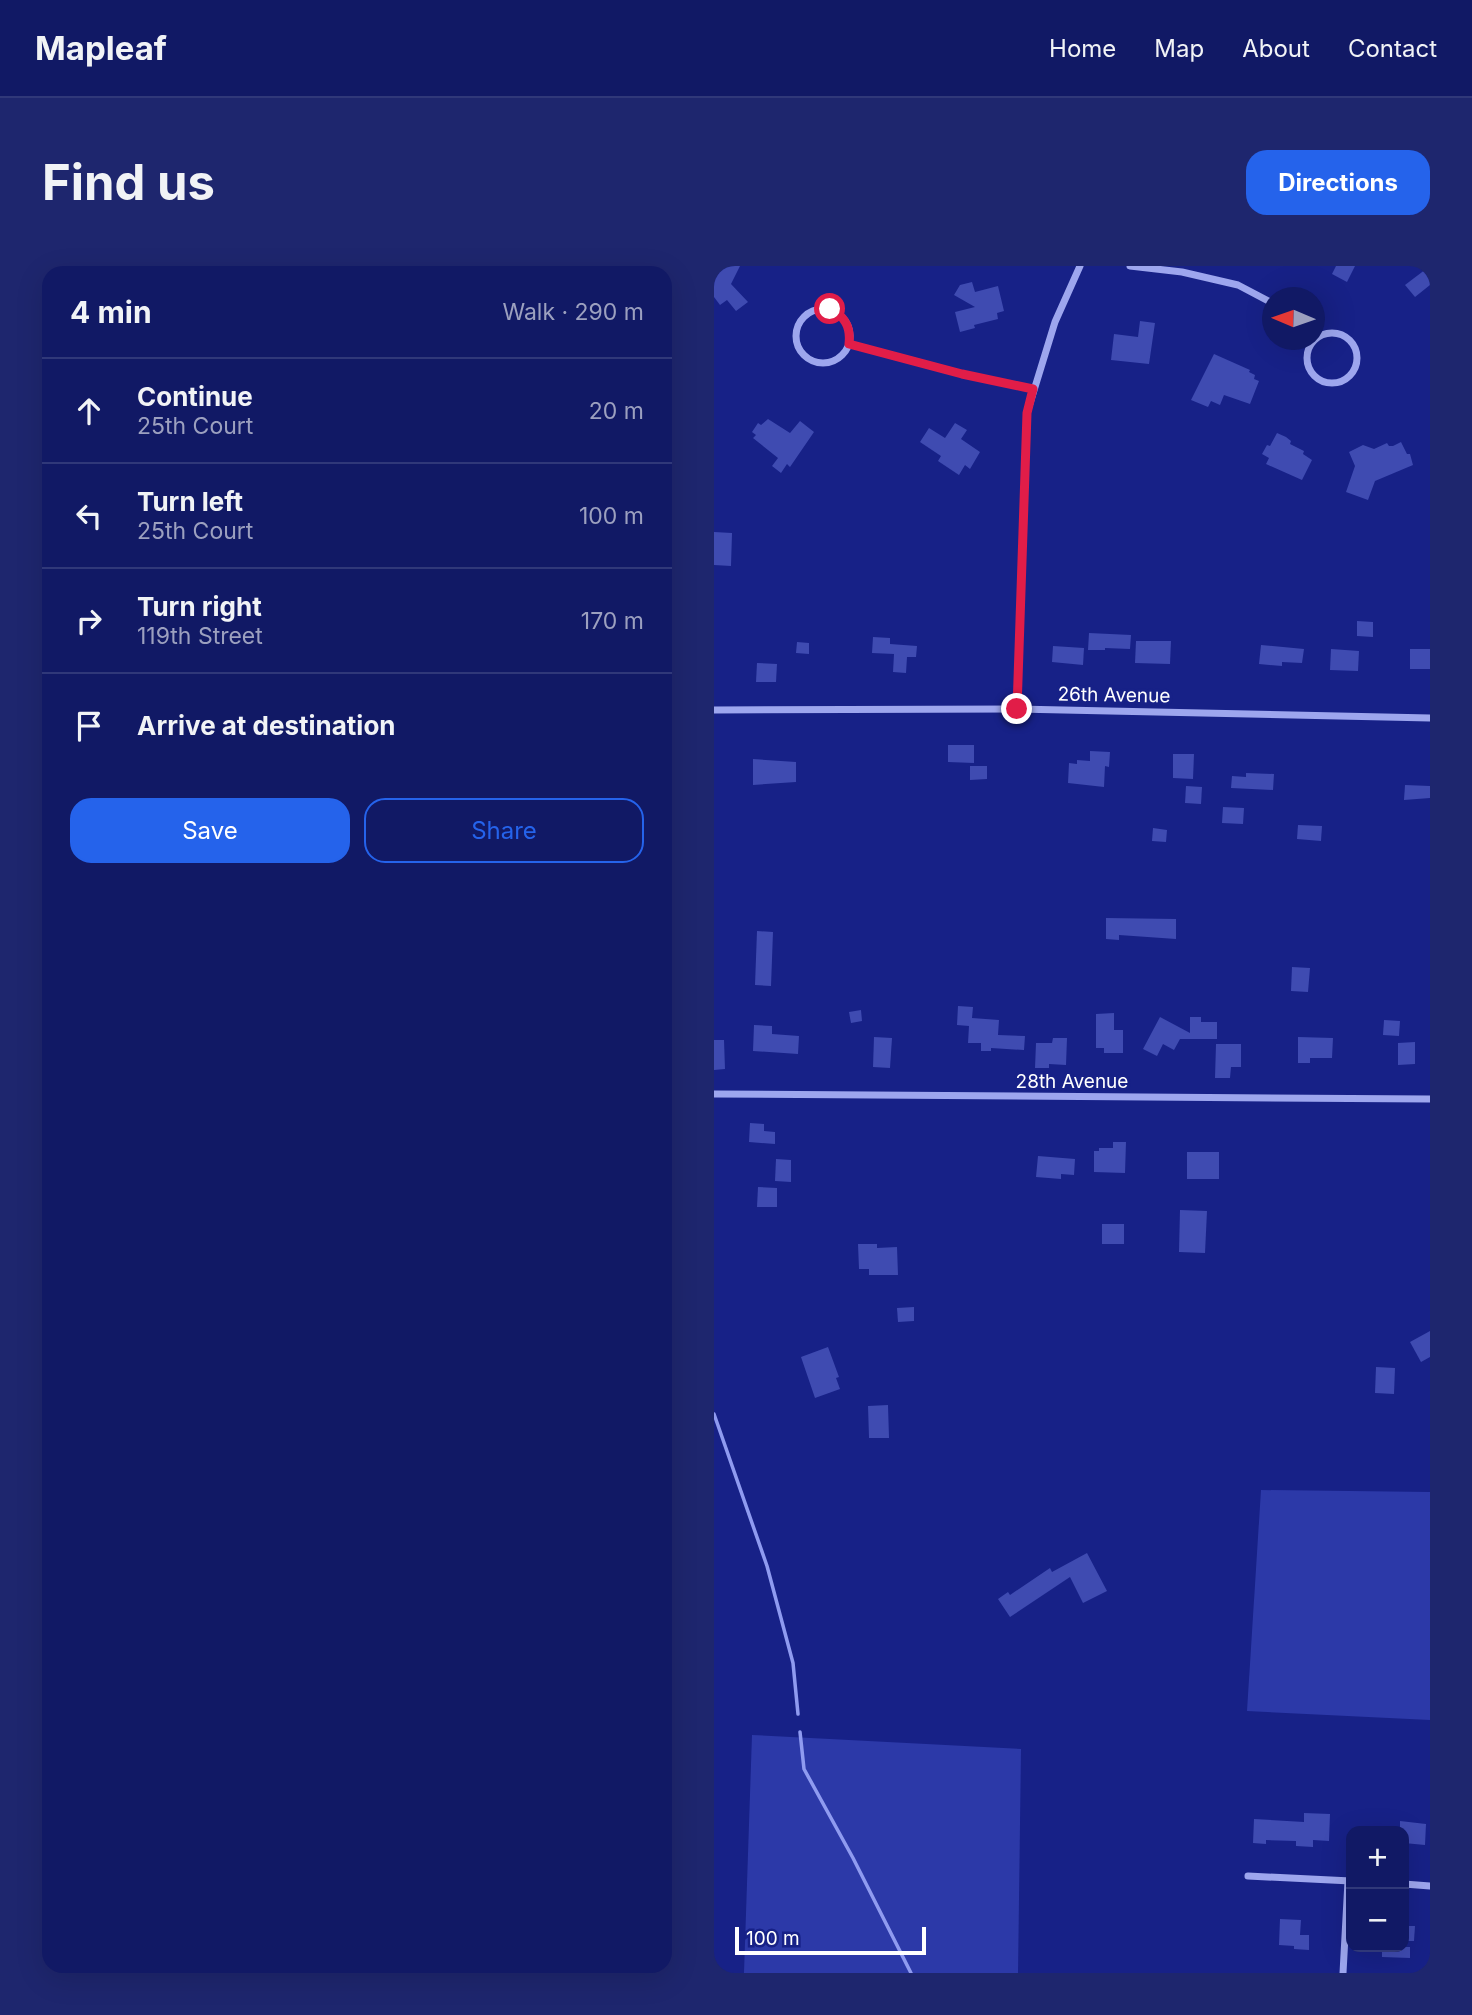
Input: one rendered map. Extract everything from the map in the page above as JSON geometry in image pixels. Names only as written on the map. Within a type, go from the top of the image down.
[{"type":"street","points":[[1017,709],[1027,413],[1055,322],[1080,266]]},
{"type":"street","points":[[1130,266],[1182,272],[1226,282],[1262,298]]},
{"type":"street","points":[[821,308],[830,309],[838,312],[849,326],[849,344],[838,359],[820,363],[804,356],[798,348],[796,330],[804,315],[821,308]]},
{"type":"street","points":[[1331,333],[1347,338],[1356,352],[1354,368],[1350,375],[1336,383],[1320,380],[1313,375],[1307,360],[1310,345],[1315,338],[1331,333]]},
{"type":"street","points":[[849,344],[962,374],[1033,389]]},
{"type":"street","name":"26th Avenue","points":[[714,710],[1017,709],[1430,718]]},
{"type":"street","name":"28th Avenue","points":[[714,1094],[1430,1099]]},
{"type":"street","points":[[1248,1876],[1346,1881]]},
{"type":"street","points":[[1409,1884],[1430,1886]]},
{"type":"street","points":[[1343,1973],[1349,1889]]},
{"type":"shaded area","points":[[1261,1490],[1430,1492],[1430,1720],[1247,1711]]},
{"type":"shaded area","points":[[752,1735],[1021,1749],[1018,1973],[744,1973]]},
{"type":"building","points":[[714,266],[740,266],[731,284],[748,302],[736,311],[727,300],[720,305],[714,297]]},
{"type":"building","points":[[1336,266],[1355,266],[1347,282],[1332,274]]},
{"type":"building","points":[[1430,266],[1430,285],[1415,297],[1405,285]]},
{"type":"building","points":[[972,282],[975,292],[998,286],[1004,311],[997,313],[998,319],[960,332],[955,312],[975,307],[954,295],[960,285]]},
{"type":"building","points":[[1140,321],[1155,323],[1149,364],[1111,360],[1114,334],[1138,337]]},
{"type":"building","points":[[1214,354],[1250,370],[1249,372],[1255,375],[1254,379],[1259,381],[1250,404],[1224,395],[1220,405],[1211,401],[1208,407],[1191,400]]},
{"type":"building","points":[[768,419],[790,433],[800,421],[814,432],[790,467],[787,464],[781,473],[772,466],[778,458],[753,438],[756,435],[752,432],[758,423],[761,425]]},
{"type":"building","points":[[955,423],[967,430],[961,439],[980,452],[970,469],[965,465],[959,475],[938,461],[941,456],[920,442],[929,428],[945,438]]},
{"type":"building","points":[[1277,433],[1286,437],[1291,441],[1290,444],[1304,451],[1303,454],[1312,460],[1302,480],[1266,464],[1269,458],[1262,454]]},
{"type":"building","points":[[1401,442],[1407,454],[1410,454],[1413,465],[1375,481],[1368,500],[1346,492],[1355,466],[1349,452],[1363,445],[1374,449],[1387,443],[1393,446]]},
{"type":"building","points":[[714,532],[732,533],[731,566],[714,565]]},
{"type":"building","points":[[1357,621],[1373,622],[1373,637],[1357,636]]},
{"type":"building","points":[[1089,633],[1131,635],[1130,649],[1088,650]]},
{"type":"building","points":[[873,637],[890,638],[890,644],[917,646],[916,657],[907,657],[906,673],[893,672],[894,654],[872,653]]},
{"type":"building","points":[[1136,641],[1171,641],[1170,664],[1135,663]]},
{"type":"building","points":[[797,642],[809,643],[809,654],[796,653]]},
{"type":"building","points":[[1261,645],[1304,649],[1302,663],[1282,662],[1282,666],[1259,664]]},
{"type":"building","points":[[1053,646],[1084,648],[1083,665],[1052,662]]},
{"type":"building","points":[[1331,649],[1359,651],[1358,671],[1330,670]]},
{"type":"building","points":[[1410,649],[1430,649],[1430,669],[1410,669]]},
{"type":"building","points":[[757,663],[777,664],[776,682],[756,682]]},
{"type":"building","points":[[948,745],[974,745],[974,763],[948,762]]},
{"type":"building","points":[[1090,751],[1110,752],[1109,767],[1105,766],[1104,787],[1068,783],[1069,763],[1077,764],[1077,760],[1090,761]]},
{"type":"building","points":[[1173,754],[1194,754],[1193,779],[1173,778]]},
{"type":"building","points":[[753,759],[796,762],[796,782],[753,785]]},
{"type":"building","points":[[970,766],[987,766],[987,779],[970,780]]},
{"type":"building","points":[[1246,773],[1274,774],[1273,790],[1231,788],[1232,776],[1246,777]]},
{"type":"building","points":[[1405,785],[1430,786],[1430,798],[1404,800]]},
{"type":"building","points":[[1186,786],[1202,787],[1201,804],[1185,803]]},
{"type":"building","points":[[1223,807],[1244,808],[1243,824],[1222,823]]},
{"type":"building","points":[[1298,825],[1322,826],[1321,841],[1297,839]]},
{"type":"building","points":[[1153,828],[1167,830],[1166,842],[1152,841]]},
{"type":"building","points":[[1106,918],[1176,919],[1176,939],[1119,935],[1119,940],[1106,939]]},
{"type":"building","points":[[757,931],[773,932],[771,986],[755,985]]},
{"type":"building","points":[[1292,967],[1310,968],[1308,992],[1291,991]]},
{"type":"building","points":[[958,1006],[973,1007],[972,1018],[999,1020],[998,1035],[1025,1036],[1024,1050],[991,1048],[991,1051],[981,1051],[981,1043],[968,1043],[969,1026],[957,1025]]},
{"type":"building","points":[[861,1010],[862,1021],[851,1023],[849,1012]]},
{"type":"building","points":[[1114,1013],[1114,1030],[1123,1030],[1123,1053],[1104,1053],[1104,1048],[1096,1048],[1096,1014]]},
{"type":"building","points":[[1160,1017],[1190,1033],[1190,1017],[1201,1017],[1201,1022],[1217,1022],[1217,1039],[1180,1039],[1174,1050],[1163,1044],[1157,1056],[1143,1049]]},
{"type":"building","points":[[1384,1020],[1400,1021],[1399,1036],[1383,1035]]},
{"type":"building","points":[[754,1025],[772,1026],[772,1034],[799,1036],[798,1054],[753,1051]]},
{"type":"building","points":[[874,1037],[892,1038],[890,1068],[873,1067]]},
{"type":"building","points":[[1298,1037],[1333,1038],[1332,1058],[1310,1058],[1310,1063],[1298,1063]]},
{"type":"building","points":[[1053,1038],[1067,1038],[1066,1065],[1049,1064],[1049,1068],[1035,1068],[1036,1043],[1052,1043]]},
{"type":"building","points":[[714,1040],[724,1040],[725,1069],[714,1070]]},
{"type":"building","points":[[1415,1042],[1415,1064],[1398,1065],[1398,1043]]},
{"type":"building","points":[[1216,1044],[1241,1044],[1241,1067],[1231,1067],[1230,1078],[1215,1078]]},
{"type":"building","points":[[750,1123],[764,1124],[764,1131],[775,1132],[775,1144],[749,1142]]},
{"type":"building","points":[[1113,1142],[1126,1142],[1125,1173],[1094,1172],[1094,1151],[1099,1151],[1099,1148],[1113,1148]]},
{"type":"building","points":[[1187,1152],[1219,1152],[1219,1179],[1187,1179]]},
{"type":"building","points":[[1038,1156],[1075,1159],[1074,1175],[1061,1174],[1061,1179],[1036,1177]]},
{"type":"building","points":[[776,1159],[791,1160],[791,1182],[775,1181]]},
{"type":"building","points":[[758,1187],[777,1188],[777,1207],[757,1207]]},
{"type":"building","points":[[1180,1210],[1207,1211],[1205,1253],[1179,1252]]},
{"type":"building","points":[[1102,1224],[1124,1224],[1124,1244],[1102,1244]]},
{"type":"building","points":[[858,1244],[877,1244],[877,1248],[897,1247],[898,1275],[869,1275],[869,1269],[859,1269]]},
{"type":"building","points":[[914,1307],[914,1321],[898,1322],[897,1308]]},
{"type":"building","points":[[1430,1331],[1430,1357],[1421,1362],[1410,1342]]},
{"type":"building","points":[[828,1347],[839,1377],[836,1378],[840,1389],[815,1398],[801,1357]]},
{"type":"building","points":[[1376,1367],[1395,1368],[1394,1394],[1375,1393]]},
{"type":"building","points":[[888,1405],[889,1438],[869,1438],[868,1406]]},
{"type":"building","points":[[1087,1553],[1107,1591],[1083,1603],[1070,1577],[1010,1617],[998,1599],[1008,1592],[1010,1595],[1050,1568],[1052,1572]]},
{"type":"building","points":[[1304,1813],[1330,1814],[1329,1841],[1313,1840],[1313,1847],[1296,1846],[1296,1841],[1266,1840],[1266,1844],[1253,1843],[1254,1819],[1304,1822]]},
{"type":"building","points":[[1400,1821],[1426,1824],[1425,1845],[1409,1843],[1409,1826],[1400,1826]]},
{"type":"building","points":[[1280,1919],[1301,1920],[1300,1935],[1309,1935],[1309,1950],[1279,1945]]},
{"type":"building","points":[[1409,1926],[1415,1926],[1414,1941],[1409,1941]]},
{"type":"building","points":[[1410,1947],[1410,1958],[1382,1957],[1382,1952],[1409,1952]]},
{"type":"waterway","points":[[714,1414],[767,1566],[793,1663],[798,1714]]},
{"type":"waterway","points":[[800,1732],[804,1769],[911,1973]]},
{"type":"route","points":[[830,309],[838,312],[849,326],[849,344],[962,374],[1033,389],[1027,413],[1017,709]]}]
